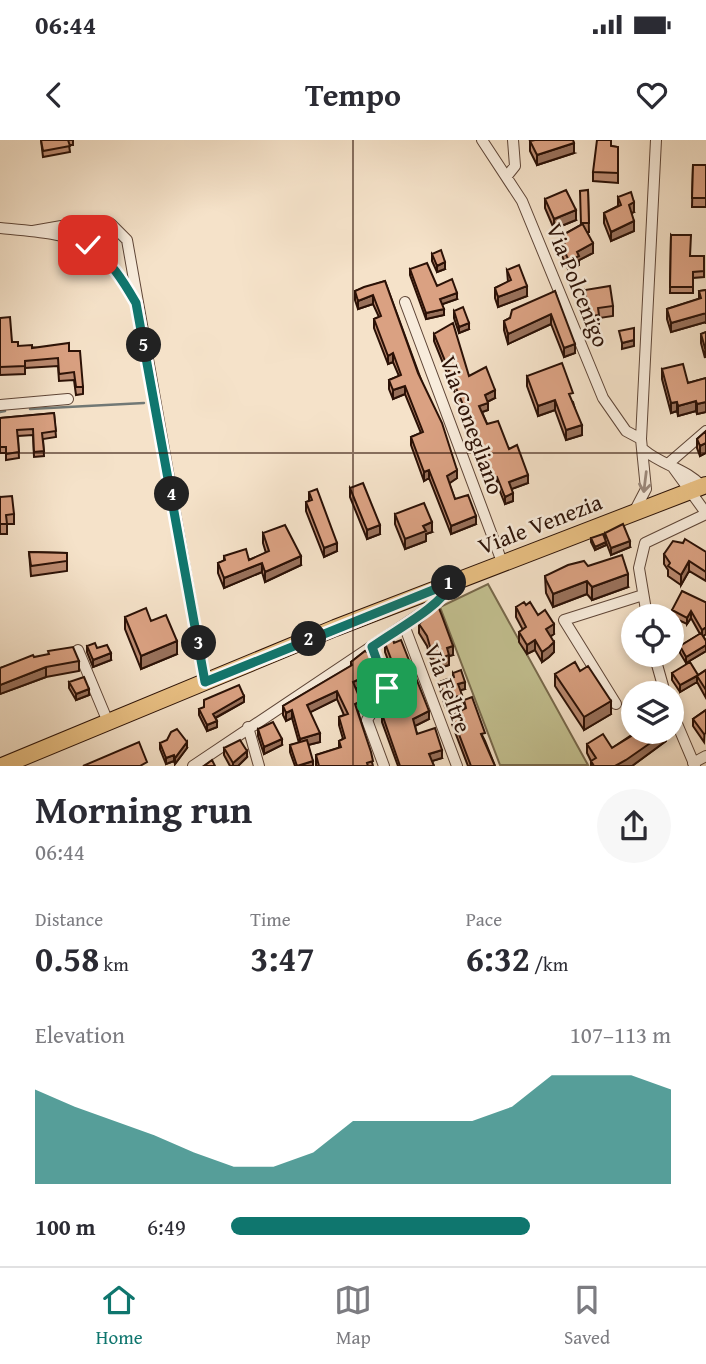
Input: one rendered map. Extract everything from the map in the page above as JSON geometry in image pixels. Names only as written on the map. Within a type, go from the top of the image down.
[{"type":"main road","name":"Viale Venezia","points":[[2,765],[502,562],[701,488]]},
{"type":"street","name":"Via Polcenigo","points":[[482,140],[507,176],[537,234],[603,398],[626,431],[641,439]]},
{"type":"street","points":[[507,176],[515,166],[513,140]]},
{"type":"street","points":[[634,512],[646,489],[641,439],[656,140]]},
{"type":"street","points":[[33,231],[90,221],[111,224],[127,240],[205,682]]},
{"type":"street","points":[[74,240],[76,225]]},
{"type":"street","points":[[0,228],[33,231],[74,240],[106,257],[136,303]]},
{"type":"street","name":"Via Conegliano","points":[[405,302],[502,562]]},
{"type":"street","points":[[0,405],[68,399]]},
{"type":"street","points":[[669,463],[706,431]]},
{"type":"street","points":[[644,450],[654,458],[688,472],[701,488],[706,513],[645,543],[639,568],[645,604]]},
{"type":"street","points":[[193,765],[404,625],[448,591],[453,582]]},
{"type":"street","points":[[616,704],[564,620],[643,595]]},
{"type":"street","name":"Via Feltre","points":[[404,625],[457,765]]},
{"type":"street","points":[[372,647],[387,688],[368,720],[384,765]]},
{"type":"street","points":[[78,650],[108,722]]},
{"type":"street","points":[[248,727],[259,765]]},
{"type":"street","points":[[684,740],[694,764],[706,756]]},
{"type":"shaded area","points":[[488,584],[588,765],[500,765],[440,607]]},
{"type":"building","points":[[41,140],[68,140],[70,146],[43,151]]},
{"type":"building","points":[[573,140],[574,143],[537,155],[530,141]]},
{"type":"building","points":[[597,140],[611,140],[611,146],[618,147],[618,173],[593,172]]},
{"type":"building","points":[[693,165],[706,165],[706,198],[692,198]]},
{"type":"building","points":[[566,190],[576,210],[554,219],[545,199]]},
{"type":"building","points":[[588,190],[589,223],[582,223],[593,243],[577,252],[579,256],[569,261],[561,236],[581,225],[580,191]]},
{"type":"building","points":[[631,192],[634,202],[629,205],[634,221],[611,232],[604,213],[621,205],[618,197]]},
{"type":"building","points":[[671,235],[691,235],[690,256],[704,256],[704,271],[693,272],[693,287],[670,287]]},
{"type":"building","points":[[441,250],[445,262],[437,266],[432,254]]},
{"type":"building","points":[[427,263],[437,286],[452,279],[457,293],[440,299],[444,309],[426,313],[410,269]]},
{"type":"building","points":[[519,265],[527,286],[498,297],[495,288],[511,280],[507,270]]},
{"type":"building","points":[[385,281],[418,373],[442,423],[457,470],[447,476],[455,499],[468,495],[476,516],[451,526],[429,470],[424,472],[411,437],[423,432],[405,386],[393,390],[389,380],[401,375],[393,353],[388,356],[374,319],[381,316],[373,295],[358,301],[355,291]]},
{"type":"building","points":[[610,286],[613,306],[598,308],[599,315],[589,316],[585,290]]},
{"type":"building","points":[[706,290],[706,313],[671,323],[667,309],[701,298],[699,291]]},
{"type":"building","points":[[555,291],[575,344],[564,348],[551,314],[508,334],[504,321],[510,318],[512,310]]},
{"type":"building","points":[[463,307],[469,323],[459,327],[454,311]]},
{"type":"building","points":[[10,317],[12,342],[18,342],[18,346],[32,345],[32,348],[69,343],[69,351],[80,351],[83,387],[76,387],[74,372],[59,374],[58,358],[25,361],[25,366],[0,367],[0,318]]},
{"type":"building","points":[[453,323],[469,376],[486,367],[495,390],[485,395],[488,403],[479,406],[487,424],[498,421],[509,449],[517,445],[528,475],[509,482],[513,493],[505,497],[497,477],[486,481],[468,417],[434,334]]},
{"type":"building","points":[[634,328],[634,340],[622,343],[619,331]]},
{"type":"building","points":[[706,332],[706,348],[705,348],[701,334]]},
{"type":"building","points":[[562,363],[573,393],[569,394],[582,425],[566,430],[555,400],[538,406],[527,376]]},
{"type":"building","points":[[683,364],[688,383],[706,378],[706,402],[697,404],[696,401],[678,406],[677,402],[671,403],[662,369]]},
{"type":"building","points":[[54,413],[56,431],[42,433],[44,451],[34,452],[33,429],[17,430],[19,452],[6,454],[6,447],[0,447],[0,418]]},
{"type":"building","points":[[706,431],[706,443],[700,446],[697,439]]},
{"type":"building","points":[[363,483],[380,525],[367,530],[350,488]]},
{"type":"building","points":[[317,489],[337,543],[324,548],[306,502],[312,500],[309,492]]},
{"type":"building","points":[[12,496],[14,514],[6,515],[7,524],[0,524],[0,497]]},
{"type":"building","points":[[424,503],[432,522],[423,526],[426,531],[405,539],[395,514]]},
{"type":"building","points":[[623,524],[630,541],[611,548],[605,533]]},
{"type":"building","points":[[285,525],[301,556],[265,572],[262,563],[224,578],[218,563],[225,560],[224,556],[246,549],[249,560],[269,551],[263,533]]},
{"type":"building","points":[[603,534],[606,542],[595,547],[591,538]]},
{"type":"building","points":[[685,539],[706,552],[706,572],[689,561],[681,575],[668,566],[670,563],[664,554],[673,541],[683,543]]},
{"type":"building","points":[[29,552],[67,553],[67,561],[31,566]]},
{"type":"building","points":[[622,555],[628,574],[592,587],[587,581],[553,594],[546,580],[545,576],[568,565],[584,561],[588,566]]},
{"type":"building","points":[[682,591],[706,602],[706,627],[702,630],[691,611],[687,618],[684,616],[684,604],[675,604]]},
{"type":"building","points":[[524,602],[526,605],[530,602],[538,615],[545,610],[554,624],[546,629],[554,642],[542,652],[535,640],[527,645],[519,632],[526,627],[516,607]]},
{"type":"building","points":[[438,606],[453,646],[447,648],[449,655],[434,661],[427,636],[419,624]]},
{"type":"building","points":[[146,608],[151,621],[166,615],[177,641],[141,656],[125,617]]},
{"type":"building","points":[[701,633],[706,641],[706,645],[686,657],[684,644]]},
{"type":"building","points":[[393,640],[394,643],[401,640],[429,711],[413,719],[417,734],[435,728],[442,750],[429,754],[434,766],[400,766],[382,714],[403,707],[401,702],[413,698],[407,684],[399,680],[385,643]]},
{"type":"building","points":[[95,643],[97,648],[107,645],[111,653],[93,660],[87,646]]},
{"type":"building","points":[[73,647],[79,661],[46,667],[0,685],[0,668],[33,655],[49,654],[48,651]]},
{"type":"building","points":[[365,651],[369,653],[379,679],[374,683],[370,674],[353,682],[361,701],[355,704],[373,761],[367,763],[368,766],[319,766],[316,755],[341,747],[339,741],[345,738],[339,717],[348,714],[337,691],[307,705],[320,733],[300,739],[292,710],[286,713],[283,706],[352,665],[351,662]]},
{"type":"building","points":[[575,662],[580,671],[588,666],[611,701],[584,717],[555,674]]},
{"type":"building","points":[[690,662],[698,675],[684,683],[677,681],[672,673]]},
{"type":"building","points":[[461,670],[465,682],[458,684],[462,695],[445,700],[440,682],[454,677],[453,673]]},
{"type":"building","points":[[706,670],[706,690],[697,676]]},
{"type":"building","points":[[84,677],[89,689],[76,694],[69,682]]},
{"type":"building","points":[[239,685],[244,696],[213,714],[217,721],[207,725],[199,709],[204,707],[204,700]]},
{"type":"building","points":[[472,697],[485,733],[481,734],[495,766],[471,766],[452,716],[466,708],[464,700]]},
{"type":"building","points":[[706,710],[706,733],[704,734],[693,719]]},
{"type":"building","points":[[273,722],[282,739],[264,747],[258,729]]},
{"type":"building","points":[[177,729],[187,742],[175,758],[174,755],[166,758],[160,743],[167,740],[171,732]]},
{"type":"building","points":[[603,734],[612,748],[621,742],[649,744],[615,766],[594,766],[591,761],[596,758],[587,744]]},
{"type":"building","points":[[240,740],[247,751],[233,763],[224,748]]},
{"type":"building","points":[[307,740],[313,761],[297,766],[290,745]]},
{"type":"building","points":[[139,742],[147,762],[140,766],[83,766]]},
{"type":"building","points":[[212,760],[215,766],[204,766]]},
{"type":"waterway","points":[[30,409],[144,403]]},
{"type":"waterway","points":[[0,412],[5,411]]},
{"type":"route","points":[[88,245],[106,257],[136,303],[205,682],[453,582],[448,591],[426,610],[372,647],[387,688]]}]
